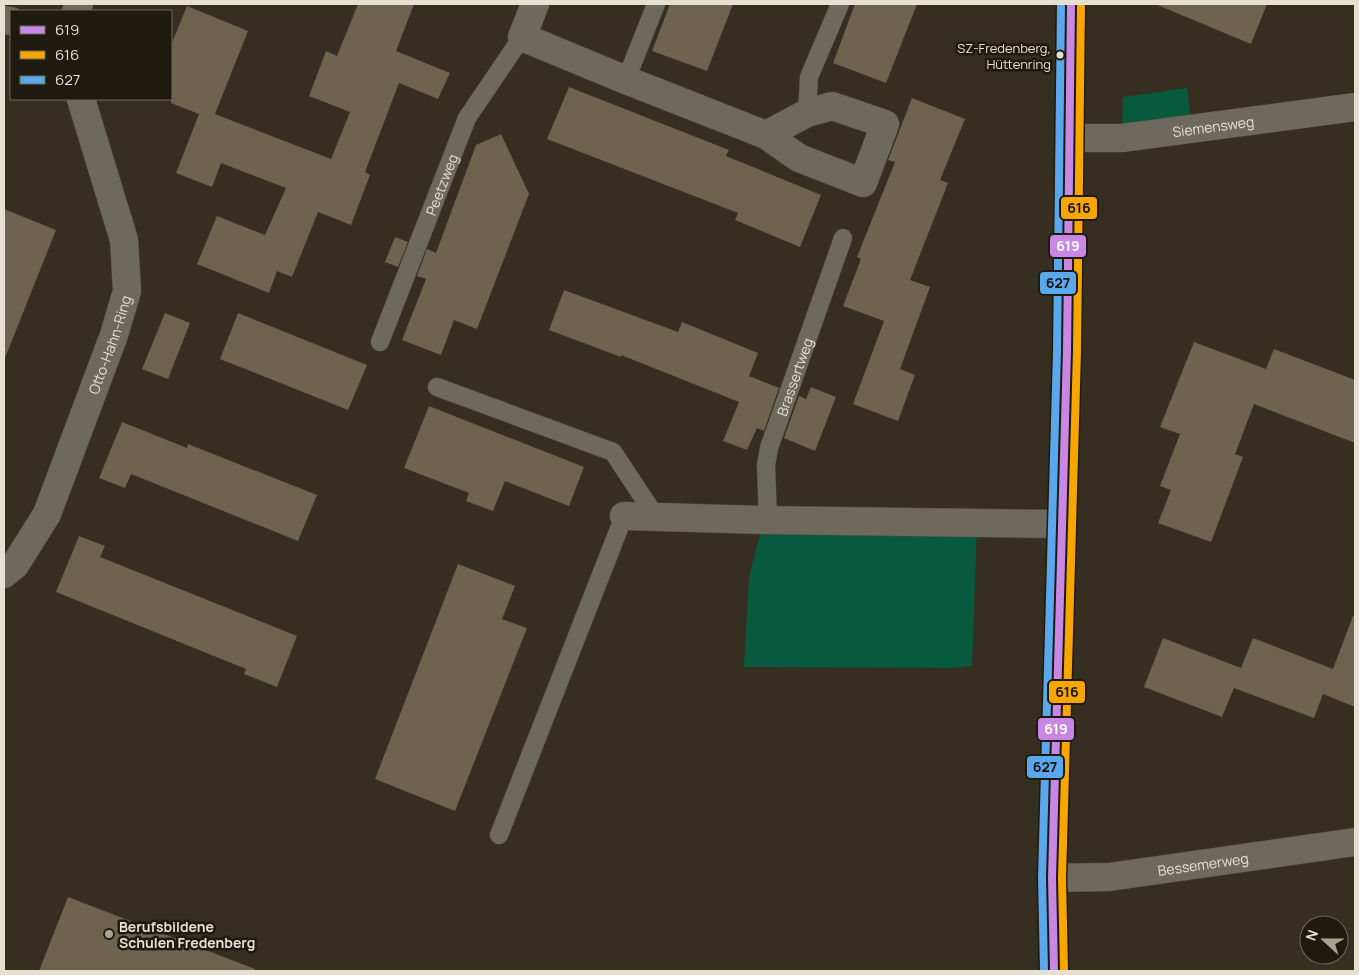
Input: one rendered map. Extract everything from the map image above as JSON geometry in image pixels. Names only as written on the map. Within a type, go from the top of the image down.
[{"type":"street","name":"Peetzweg","points":[[522,37],[534,4]]},
{"type":"street","points":[[1054,971],[1052,878],[1062,524],[1071,4]]},
{"type":"street","points":[[522,37],[626,80],[766,134],[799,158],[863,184],[885,124],[832,106],[807,113],[766,134]]},
{"type":"street","name":"Otto-Hahn-Ring","points":[[4,574],[15,565],[47,514],[114,335],[127,291],[124,240],[81,100]]},
{"type":"street","name":"Siemensweg","points":[[1070,138],[1122,138],[1355,107]]},
{"type":"street","points":[[624,516],[1062,524]]},
{"type":"street","name":"Bessemerweg","points":[[1052,878],[1109,877],[1355,842]]},
{"type":"lane","points":[[626,80],[656,4]]},
{"type":"lane","points":[[807,113],[809,78],[840,4]]},
{"type":"lane","name":"Peetzweg","points":[[380,342],[467,118],[522,37]]},
{"type":"lane","name":"Brassertweg","points":[[768,520],[766,465],[769,448],[843,238]]},
{"type":"lane","points":[[437,387],[613,452],[656,517]]},
{"type":"lane","points":[[499,835],[624,516]]},
{"type":"green space","points":[[1187,88],[1192,129],[1122,138],[1123,97]]},
{"type":"green space","points":[[764,520],[977,523],[972,666],[949,668],[744,667],[749,577]]},
{"type":"building","points":[[358,4],[414,4],[396,51],[450,73],[438,99],[399,83],[365,172],[370,175],[351,225],[318,212],[292,277],[277,271],[269,293],[197,264],[217,216],[265,235],[286,188],[221,163],[212,187],[176,173],[199,114],[171,103],[172,43],[187,6],[248,31],[215,114],[331,159],[350,112],[309,96],[326,51],[337,56]]},
{"type":"building","points":[[670,4],[733,4],[707,71],[652,51]]},
{"type":"building","points":[[855,4],[917,4],[886,83],[833,63]]},
{"type":"building","points":[[1155,4],[1267,4],[1251,44]]},
{"type":"building","points":[[569,87],[729,150],[726,156],[821,195],[800,247],[735,220],[738,213],[547,139]]},
{"type":"building","points":[[912,98],[965,119],[940,180],[948,183],[910,280],[930,287],[900,369],[915,375],[898,421],[853,404],[884,321],[843,306],[861,259],[857,257],[895,162],[888,160]]},
{"type":"building","points":[[501,134],[529,194],[477,329],[454,320],[441,355],[402,340],[426,279],[417,276],[427,249],[436,253],[476,145]]},
{"type":"building","points":[[4,209],[56,230],[5,358],[4,358]]},
{"type":"building","points":[[395,237],[408,242],[398,267],[385,262]]},
{"type":"building","points":[[564,290],[678,332],[682,322],[758,353],[749,376],[779,388],[764,431],[757,428],[747,450],[723,441],[739,402],[621,355],[621,357],[549,330]]},
{"type":"building","points":[[165,313],[190,323],[168,379],[142,369]]},
{"type":"building","points":[[238,313],[367,365],[348,410],[220,359]]},
{"type":"building","points":[[1194,342],[1266,369],[1274,349],[1355,380],[1355,443],[1254,404],[1235,454],[1243,457],[1211,542],[1158,523],[1171,490],[1160,486],[1180,434],[1160,427]]},
{"type":"building","points":[[811,387],[836,397],[815,451],[784,438],[799,396],[806,399]]},
{"type":"building","points":[[429,406],[584,467],[569,506],[505,481],[493,511],[466,501],[469,493],[404,468]]},
{"type":"building","points":[[122,422],[187,448],[188,444],[317,495],[298,541],[131,474],[125,488],[99,478]]},
{"type":"building","points":[[79,536],[105,546],[100,557],[297,636],[277,687],[244,674],[246,669],[56,592]]},
{"type":"building","points":[[458,564],[515,586],[502,619],[527,628],[455,811],[375,779]]},
{"type":"building","points":[[1353,616],[1355,616],[1355,707],[1323,694],[1314,718],[1234,688],[1222,717],[1144,687],[1163,638],[1241,668],[1253,638],[1333,669]]},
{"type":"building","name":"Berufsbildene Schulen Fredenberg","points":[[68,897],[255,969],[255,971],[39,971]]},
{"type":"transit line","name":"627","points":[[1044,971],[1042,878],[1057,351],[1061,4]]},
{"type":"transit line","name":"619","points":[[1054,971],[1052,878],[1067,351],[1071,4]]},
{"type":"transit line","name":"616","points":[[1064,971],[1062,878],[1077,351],[1081,4]]},
{"type":"place","name":"SZ-Fredenberg, Hüttenring","points":[[1060,55]]},
{"type":"place","name":"Berufsbildene Schulen Fredenberg","points":[[109,934]]}]
